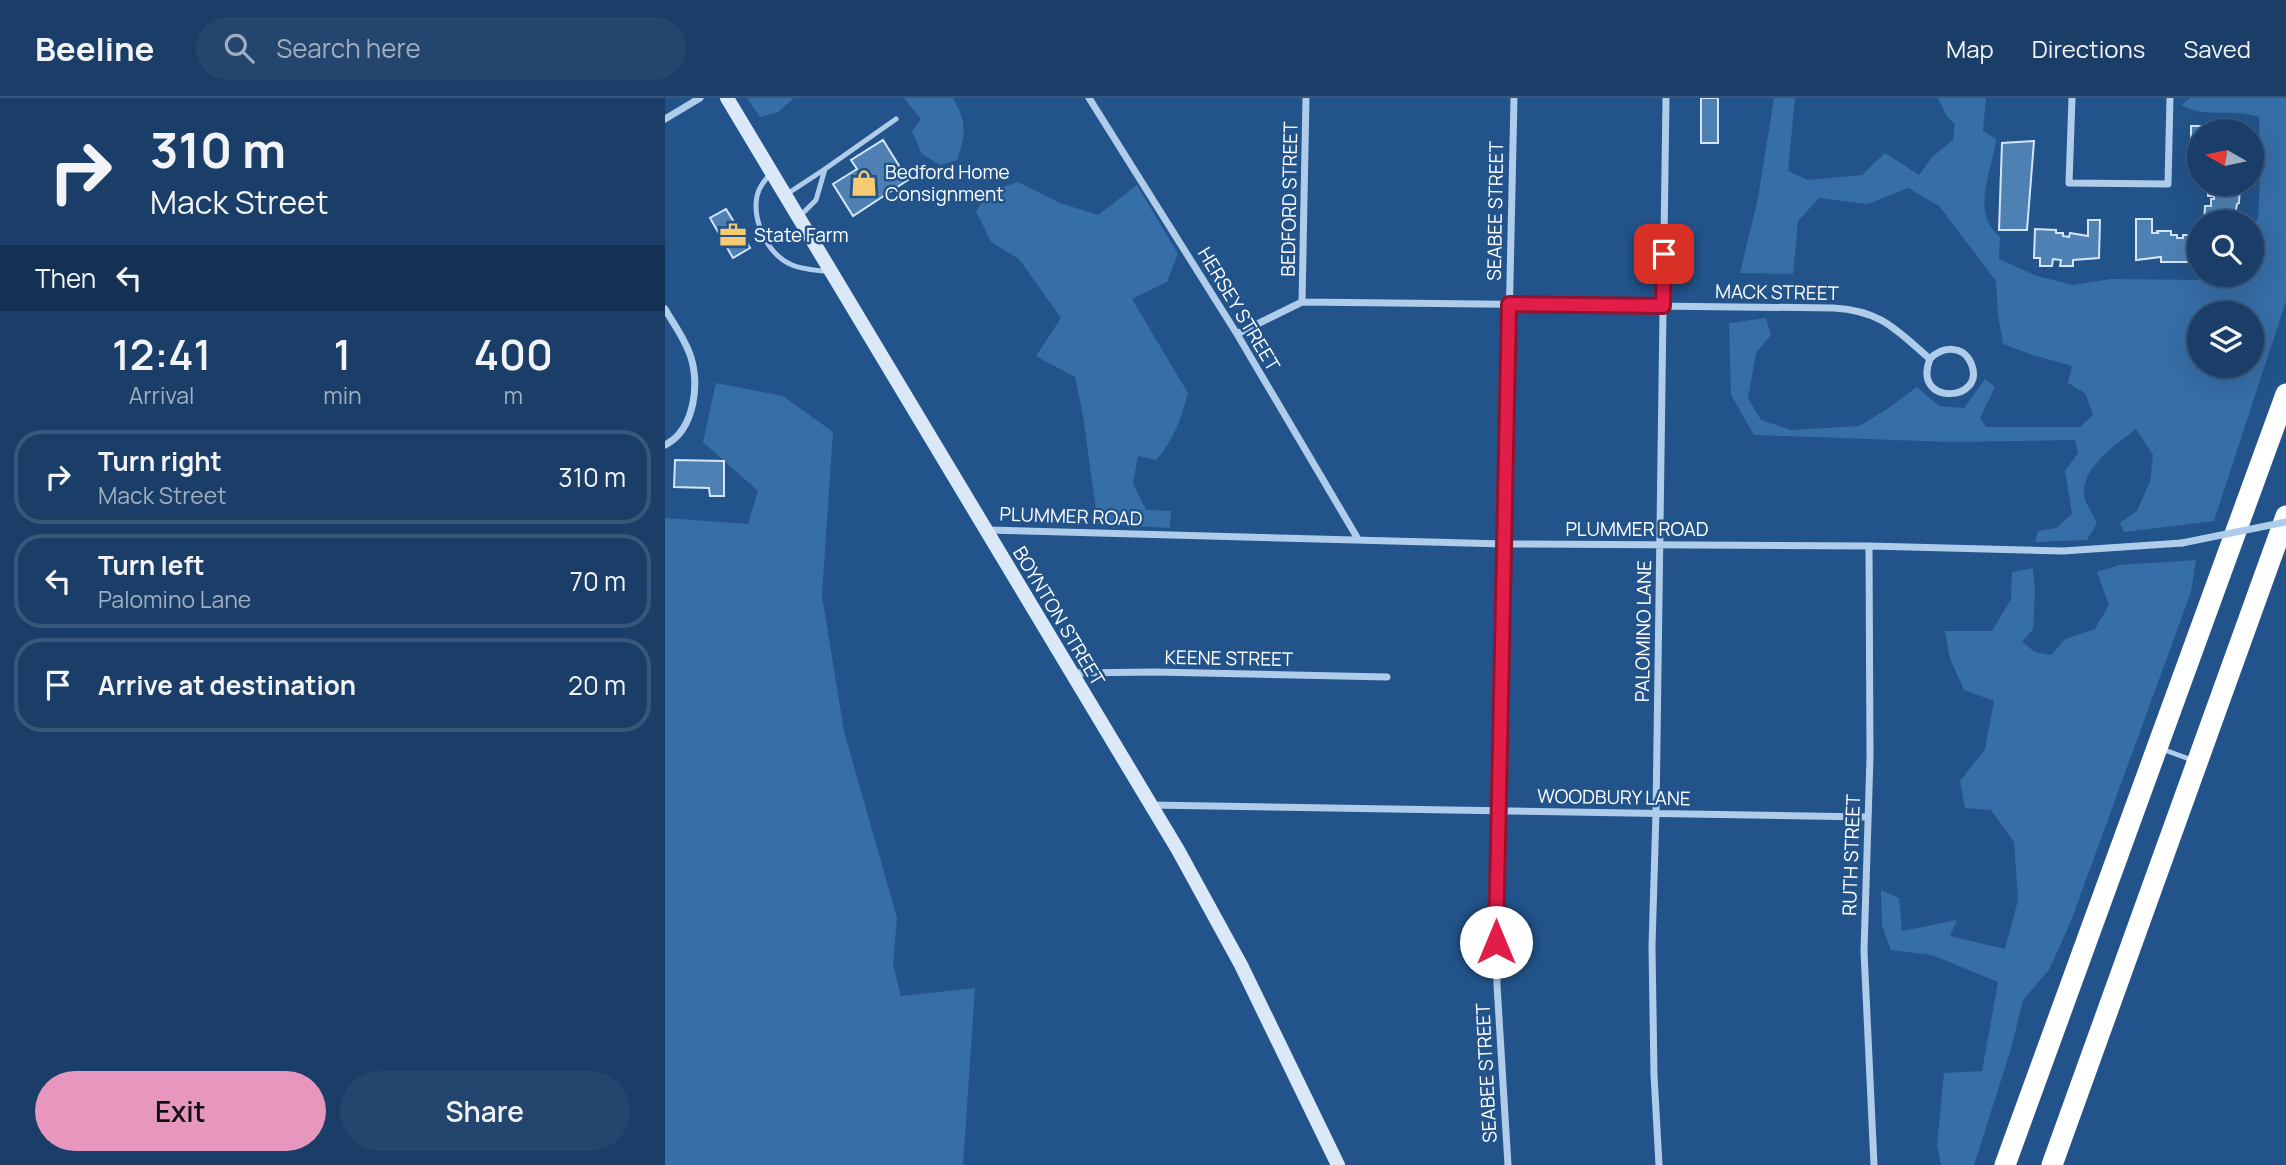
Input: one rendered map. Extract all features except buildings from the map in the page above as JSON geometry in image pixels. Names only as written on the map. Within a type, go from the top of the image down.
[{"type":"highway","points":[[2005,1165],[2286,394]]},
{"type":"highway","points":[[2052,1165],[2286,516]]},
{"type":"street","points":[[665,119],[700,98]]},
{"type":"street","name":"BOYNTON STREET","points":[[727,98],[1178,850],[1230,944],[1338,1165]]},
{"type":"street","name":"HERSEY STREET","points":[[1089,98],[1237,334],[1358,539]]},
{"type":"street","name":"BEDFORD STREET","points":[[1302,302],[1306,98]]},
{"type":"street","name":"SEABEE STREET","points":[[1508,1165],[1497,985],[1497,811],[1514,98]]},
{"type":"street","name":"PALOMINO LANE","points":[[1659,1165],[1654,1075],[1652,946],[1666,98]]},
{"type":"street","points":[[2072,98],[2069,183],[2168,184],[2170,98]]},
{"type":"street","name":"MACK STREET","points":[[1237,334],[1302,302],[1852,309],[1882,319],[1930,359]]},
{"type":"street","points":[[665,309],[691,354],[694,370],[689,419],[682,433],[665,445]]},
{"type":"street","points":[[1943,350],[1958,350],[1970,360],[1973,368],[1971,382],[1960,393],[1946,395],[1939,392],[1929,382],[1927,374],[1930,359],[1943,350]]},
{"type":"street","name":"PLUMMER ROAD","points":[[986,530],[1504,544],[1868,546],[2063,551],[2182,543],[2286,522]]},
{"type":"street","name":"RUTH STREET","points":[[1868,546],[1870,757],[1864,951],[1874,1165]]},
{"type":"street","name":"KEENE STREET","points":[[1071,673],[1387,677]]},
{"type":"street","name":"WOODBURY LANE","points":[[1150,805],[1868,817]]},
{"type":"lane","points":[[786,195],[896,119]]},
{"type":"lane","points":[[799,217],[816,200],[825,169]]},
{"type":"lane","points":[[771,172],[760,186],[756,207],[758,220],[771,247],[791,264],[833,272]]},
{"type":"lane","points":[[2157,747],[2199,762]]},
{"type":"shaded area","points":[[747,98],[794,98],[778,112],[760,117]]},
{"type":"shaded area","points":[[904,98],[953,98],[964,128],[957,160],[940,165],[922,154],[912,132],[921,119]]},
{"type":"shaded area","points":[[1774,98],[1795,98],[1788,171],[1808,180],[1862,175],[1885,153],[1919,175],[1932,157],[1953,140],[1955,124],[1946,115],[1938,98],[1986,98],[1983,131],[1996,139],[1984,203],[1991,227],[2000,237],[1999,259],[2037,276],[2072,285],[2111,279],[2187,280],[2187,287],[2264,287],[2264,210],[2258,210],[2259,196],[2265,196],[2265,119],[2249,114],[2200,112],[2181,105],[2190,98],[2286,98],[2286,301],[2264,368],[2264,301],[2187,301],[2187,378],[2261,378],[2214,521],[2124,532],[2120,523],[2137,511],[2150,482],[2153,455],[2136,429],[2095,464],[2085,482],[2084,496],[2097,523],[2087,540],[2035,542],[2038,531],[2056,528],[2072,514],[2065,471],[2078,453],[2075,440],[1952,442],[1754,435],[1731,395],[1729,323],[1766,318],[1771,335],[1756,353],[1748,398],[1761,420],[1791,430],[1859,426],[1917,387],[1939,406],[1964,408],[1985,379],[1995,387],[1980,418],[1986,427],[2080,427],[2093,415],[2085,393],[2068,383],[2072,366],[2003,344],[1996,281],[1939,206],[1908,188],[1868,204],[1819,198],[1798,221],[1793,274],[1740,273],[1758,198]]},
{"type":"shaded area","points":[[1018,182],[1060,203],[1098,215],[1137,185],[1178,254],[1167,282],[1132,299],[1188,393],[1183,412],[1168,445],[1156,460],[1138,456],[1133,483],[1146,510],[1171,511],[1170,528],[1098,524],[1075,377],[1036,356],[1061,318],[1019,259],[991,242],[976,211],[991,191]]},
{"type":"shaded area","points":[[716,383],[783,396],[833,432],[822,596],[844,731],[897,918],[893,964],[901,996],[975,988],[963,1165],[665,1165],[665,518],[748,524],[758,491],[703,442]]},
{"type":"shaded area","points":[[2196,560],[2191,592],[2071,921],[2049,970],[2023,1000],[2011,1049],[1974,1165],[1941,1165],[1937,1145],[1944,1073],[1982,1071],[1998,982],[1932,955],[1891,950],[1882,925],[1881,890],[1899,898],[1902,931],[1957,920],[1950,936],[2005,949],[2018,900],[2014,842],[1991,810],[1965,808],[1960,781],[1985,749],[1994,701],[1964,690],[1950,659],[1945,631],[1992,631],[2011,599],[2012,572],[2033,568],[2033,629],[2022,642],[2035,652],[2051,655],[2065,639],[2095,629],[2109,605],[2097,572],[2119,565]]},
{"type":"place","name":"Bedford Home Consignment","points":[[864,183]]},
{"type":"place","name":"State Farm","points":[[733,235]]},
{"type":"route","points":[[1496,942],[1509,304],[1663,306],[1664,254]]}]
